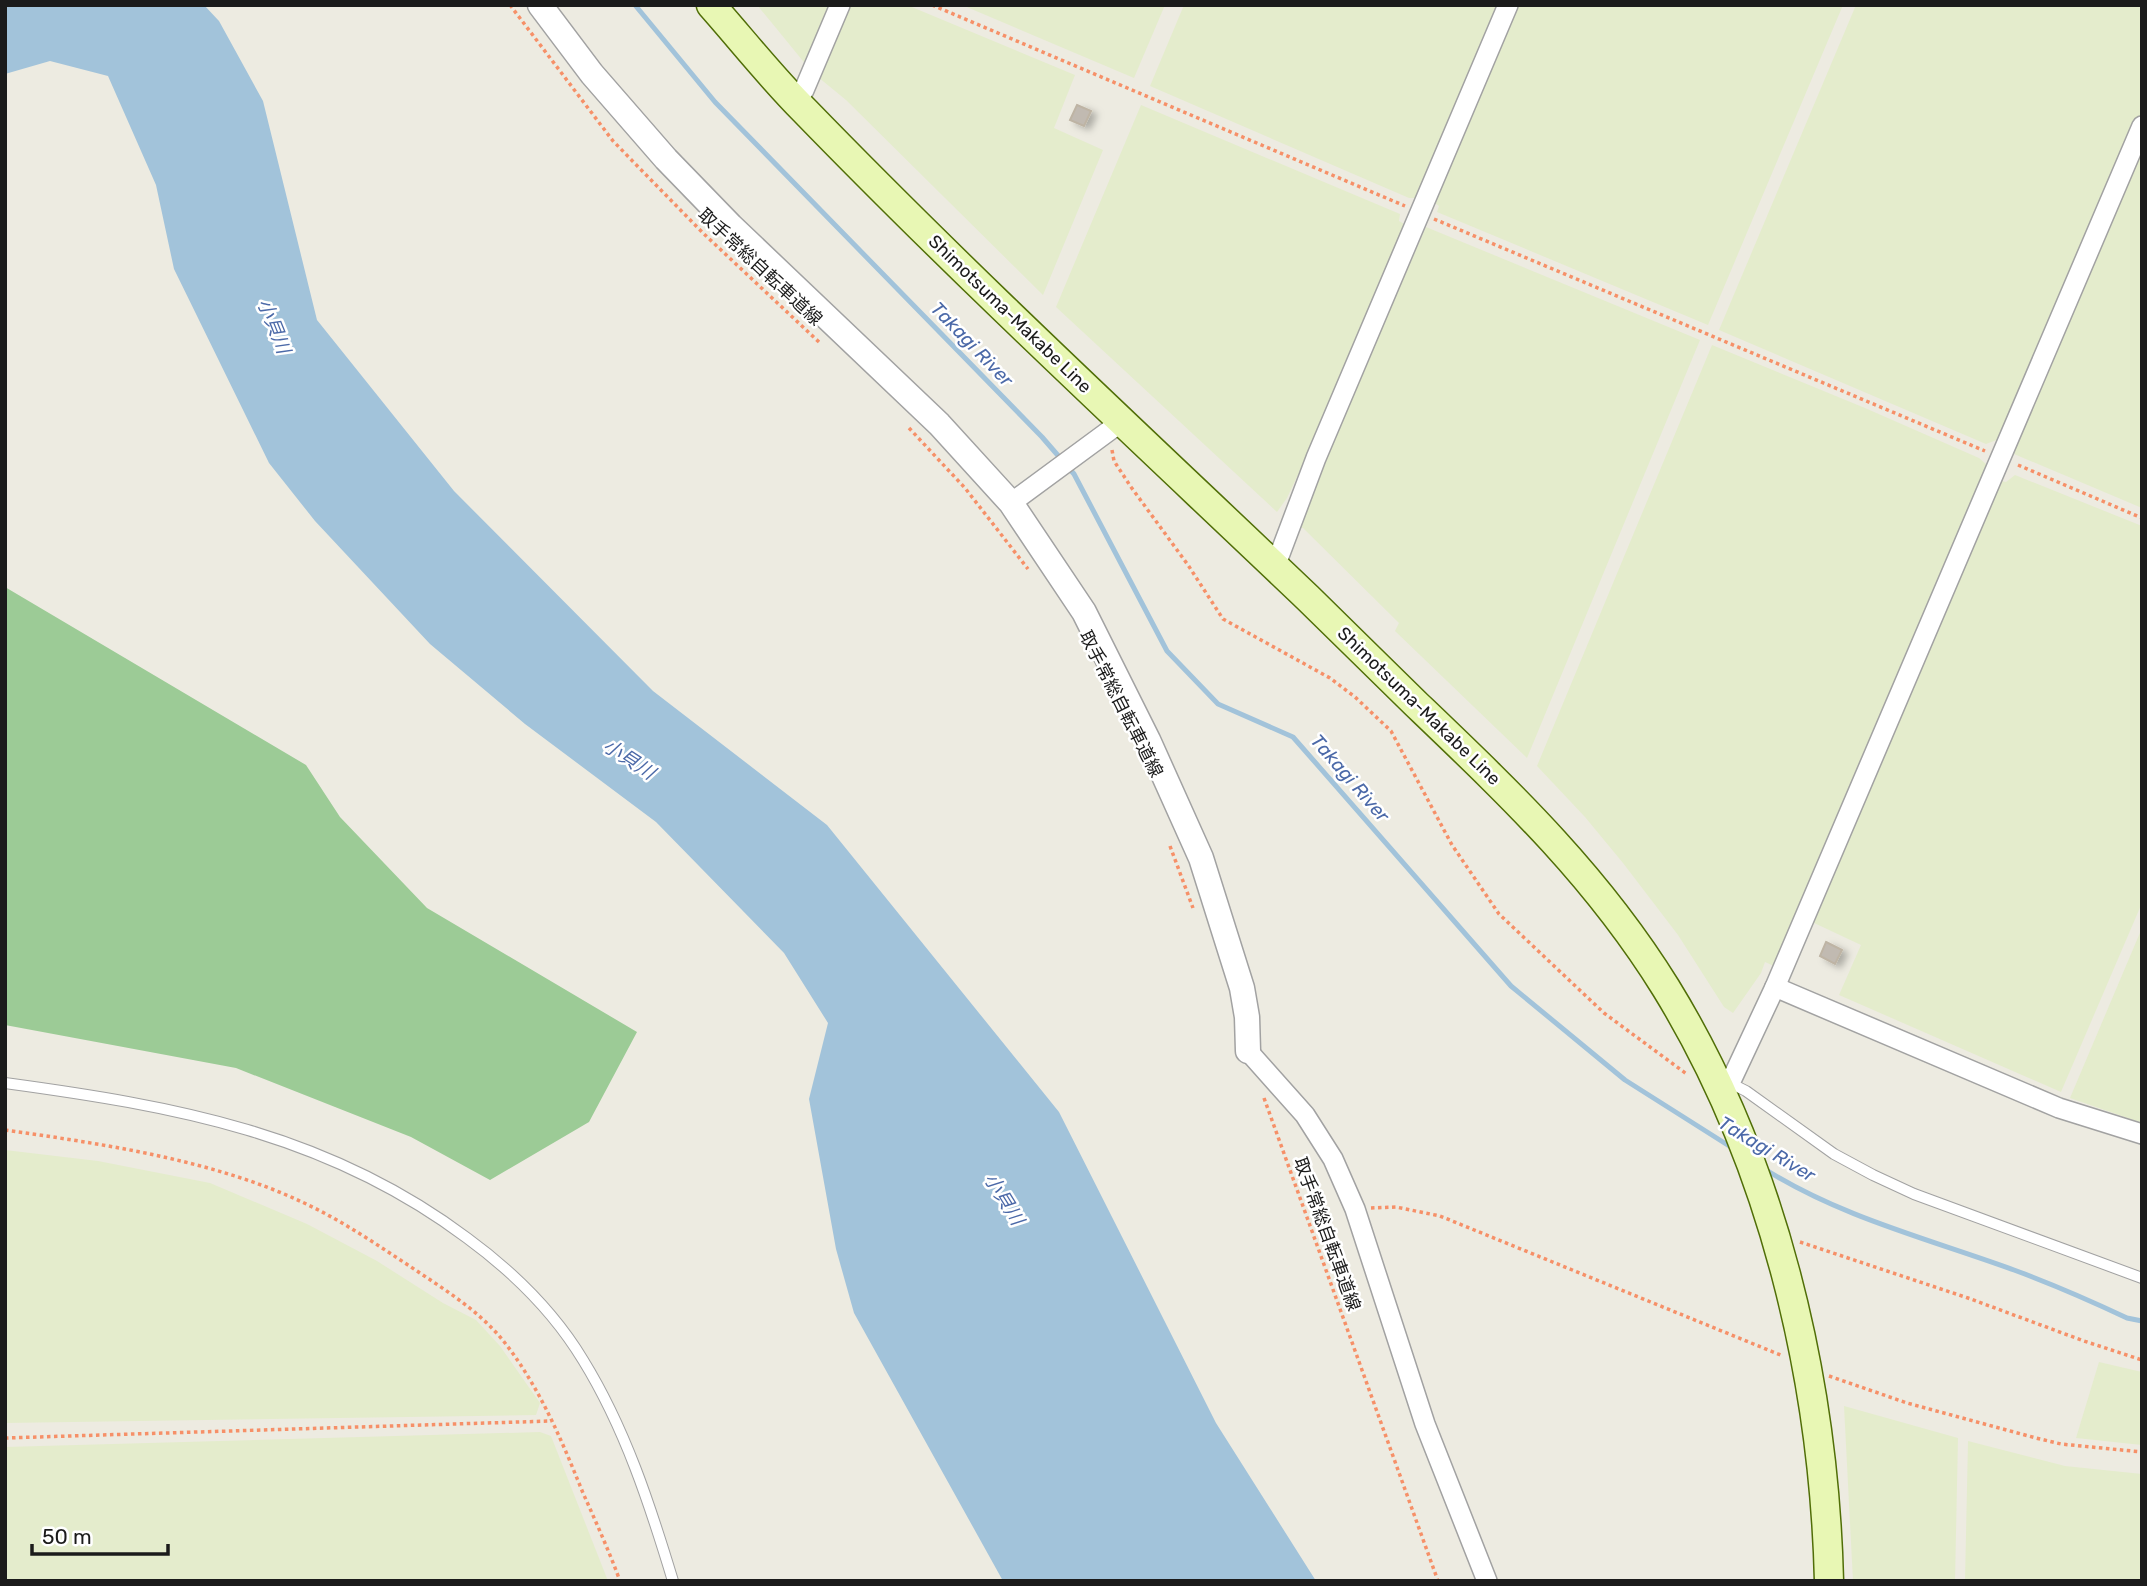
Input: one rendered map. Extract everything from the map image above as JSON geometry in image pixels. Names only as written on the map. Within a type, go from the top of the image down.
[{"type":"main road","name":"Shimotsuma-Makabe Line","points":[[711,5],[796,101],[939,246],[1110,429],[1275,567],[1534,818],[1596,887],[1665,987],[1695,1037],[1725,1091],[1751,1163],[1770,1225],[1813,1398],[1824,1497],[1829,1581]]},
{"type":"street","points":[[540,5],[592,75],[666,159],[732,226],[939,424],[1011,503],[1084,612],[1148,740],[1201,858],[1242,988],[1247,1017],[1248,1051],[1305,1115],[1333,1159],[1355,1209],[1425,1424],[1487,1581]]},
{"type":"street","points":[[796,101],[804,90],[840,5]]},
{"type":"street","points":[[1275,567],[1312,467],[1508,5]]},
{"type":"street","points":[[1725,1091],[1775,987],[2142,126]]},
{"type":"street","points":[[1011,503],[1110,429]]},
{"type":"street","points":[[1775,987],[2059,1108],[2142,1134]]},
{"type":"lane","points":[[5,1083],[163,1108],[231,1124],[292,1143],[395,1189],[466,1236],[525,1287],[583,1359],[630,1452],[673,1581]]},
{"type":"lane","points":[[1725,1091],[1746,1091],[1834,1154],[1914,1194],[2142,1278]]},
{"type":"path","name":"取手常総自転車道線","points":[[510,5],[613,141],[704,234],[822,344]]},
{"type":"path","points":[[933,5],[2142,518]]},
{"type":"path","points":[[904,423],[965,488],[1028,570]]},
{"type":"path","points":[[1110,429],[1114,461],[1223,619],[1330,678],[1355,697],[1391,732],[1452,845],[1499,914],[1604,1013],[1684,1073],[1725,1091]]},
{"type":"path","points":[[1166,834],[1194,911]]},
{"type":"path","name":"取手常総自転車道線","points":[[1261,1088],[1438,1581]]},
{"type":"path","points":[[5,1130],[170,1159],[237,1177],[302,1202],[357,1232],[482,1317],[505,1343],[541,1398],[620,1581]]},
{"type":"path","points":[[1355,1209],[1396,1207],[1440,1216],[1806,1366],[1907,1403],[2061,1444],[2142,1452]]},
{"type":"path","points":[[1770,1225],[1836,1255],[1968,1298],[2142,1360]]},
{"type":"path","points":[[5,1438],[551,1421]]},
{"type":"green space","points":[[757,5],[833,5],[807,66],[776,28]]},
{"type":"green space","points":[[849,5],[907,5],[1075,75],[1054,128],[1103,150],[1043,295],[846,100],[818,77]]},
{"type":"green space","points":[[962,5],[1165,5],[1134,78]]},
{"type":"green space","points":[[1184,5],[1498,5],[1418,193],[1415,198],[1409,198],[1150,86]]},
{"type":"green space","points":[[1517,5],[1843,5],[1708,325],[1437,212],[1439,206],[1435,203]]},
{"type":"green space","points":[[1856,5],[2142,5],[2142,112],[2002,438],[1986,444],[1719,330]]},
{"type":"green space","points":[[1141,105],[1400,214],[1399,221],[1406,225],[1320,428],[1287,498],[1277,512],[1056,307]]},
{"type":"green space","points":[[2142,146],[2142,508],[2014,454],[2018,438]]},
{"type":"green space","points":[[1426,227],[1700,340],[1527,758],[1395,631],[1399,623],[1303,528],[1295,526]]},
{"type":"green space","points":[[1712,345],[1979,458],[1986,464],[1987,472],[1776,967],[1765,962],[1761,973],[1733,1013],[1724,1007],[1678,935],[1623,863],[1537,766]]},
{"type":"green space","points":[[2015,475],[2142,526],[2142,903],[2061,1092],[1839,995],[1861,945],[1812,922],[2001,481],[2006,482]]},
{"type":"green space","points":[[5,587],[306,765],[340,817],[427,908],[637,1032],[589,1122],[490,1180],[411,1137],[236,1068],[5,1025]]},
{"type":"green space","points":[[2142,928],[2142,1123],[2070,1098]]},
{"type":"green space","points":[[5,1150],[98,1161],[210,1183],[307,1224],[377,1261],[443,1303],[476,1320],[500,1346],[540,1403],[536,1415],[5,1423]]},
{"type":"green space","points":[[2099,1362],[2142,1372],[2142,1445],[2076,1438]]},
{"type":"green space","points":[[1844,1406],[1958,1438],[1955,1581],[1853,1581]]},
{"type":"green space","points":[[540,1432],[551,1436],[608,1581],[5,1581],[5,1447]]},
{"type":"green space","points":[[1968,1441],[2065,1466],[2142,1474],[2142,1581],[1965,1581]]},
{"type":"water","name":"小貝川","points":[[5,5],[204,5],[219,21],[263,101],[317,320],[454,491],[653,691],[827,825],[1059,1112],[1216,1423],[1316,1581],[1003,1581],[854,1313],[836,1249],[809,1099],[828,1023],[784,953],[656,822],[525,724],[430,644],[315,521],[269,463],[174,269],[156,185],[108,76],[50,61],[5,74]]},
{"type":"building","points":[[1077,105],[1091,111],[1084,126],[1070,120]]},
{"type":"building","points":[[1826,942],[1842,950],[1835,964],[1820,956]]},
{"type":"waterway","name":"Takagi River","points":[[635,5],[715,102],[1042,437],[1074,474],[1167,651],[1218,704],[1293,737],[1511,986],[1625,1080],[1734,1149]]},
{"type":"waterway","name":"Takagi River","points":[[1763,1168],[1854,1214],[2014,1270],[2127,1318],[2142,1321]]}]
